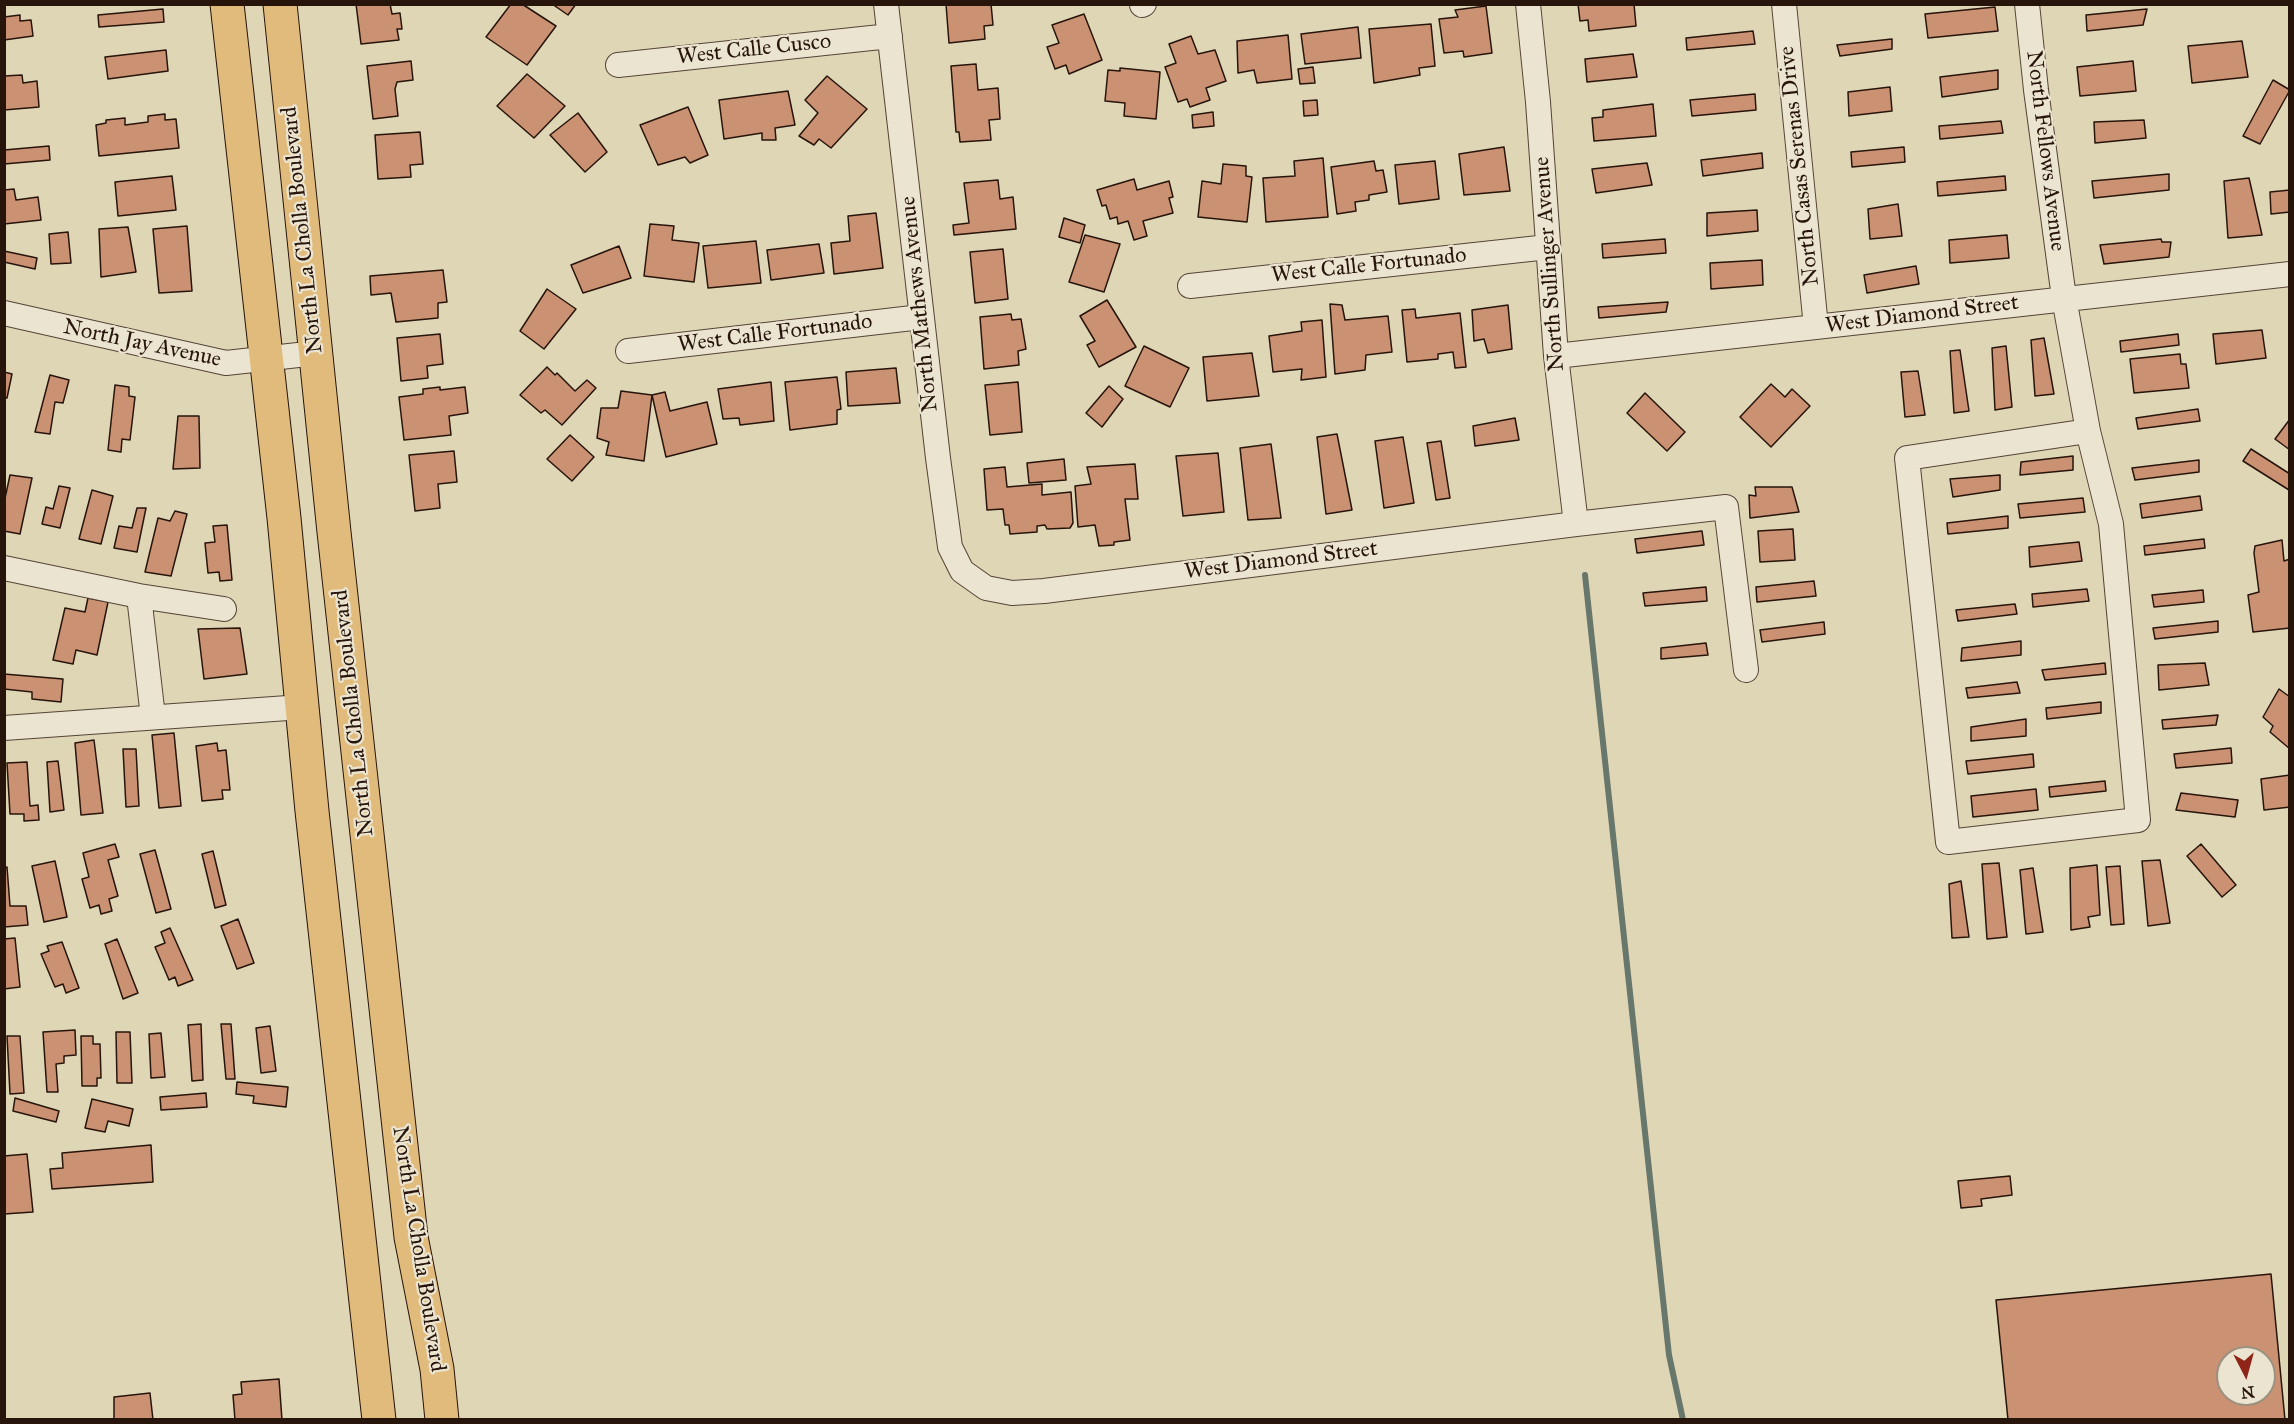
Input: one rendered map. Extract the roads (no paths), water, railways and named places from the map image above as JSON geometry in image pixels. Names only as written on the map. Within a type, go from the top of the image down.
[{"type":"main road","points":[[226,4],[284,518],[302,707],[379,1419]]},
{"type":"main road","name":"North La Cholla Boulevard","points":[[280,4],[411,1237],[437,1369],[442,1419]]},
{"type":"street","name":"North Mathews Avenue","points":[[886,4],[921,317],[950,547],[962,571],[986,588]]},
{"type":"street","name":"North Sullinger Avenue","points":[[1528,4],[1556,356],[1576,524]]},
{"type":"street","name":"North Casas Serenas Drive","points":[[1784,4],[1816,327]]},
{"type":"street","name":"North Fellows Avenue","points":[[2027,4],[2036,90],[2064,298],[2088,431],[2111,524],[2138,820],[1948,842],[1907,458],[2088,431]]},
{"type":"street","name":"West Calle Cusco","points":[[618,65],[890,36]]},
{"type":"street","name":"West Calle Fortunado","points":[[1190,286],[1548,247]]},
{"type":"street","name":"West Diamond Street","points":[[1556,356],[2289,274]]},
{"type":"street","name":"North Jay Avenue","points":[[4,313],[226,363],[316,353]]},
{"type":"street","name":"West Calle Fortunado","points":[[628,351],[921,317]]},
{"type":"street","name":"West Diamond Street","points":[[986,588],[1012,593],[1044,591],[1726,507],[1746,670]]},
{"type":"street","points":[[4,568],[139,596],[224,609]]},
{"type":"street","points":[[139,596],[153,717]]},
{"type":"street","points":[[4,728],[302,707]]},
{"type":"waterway","points":[[1585,575],[1669,1355],[1683,1420]]}]
